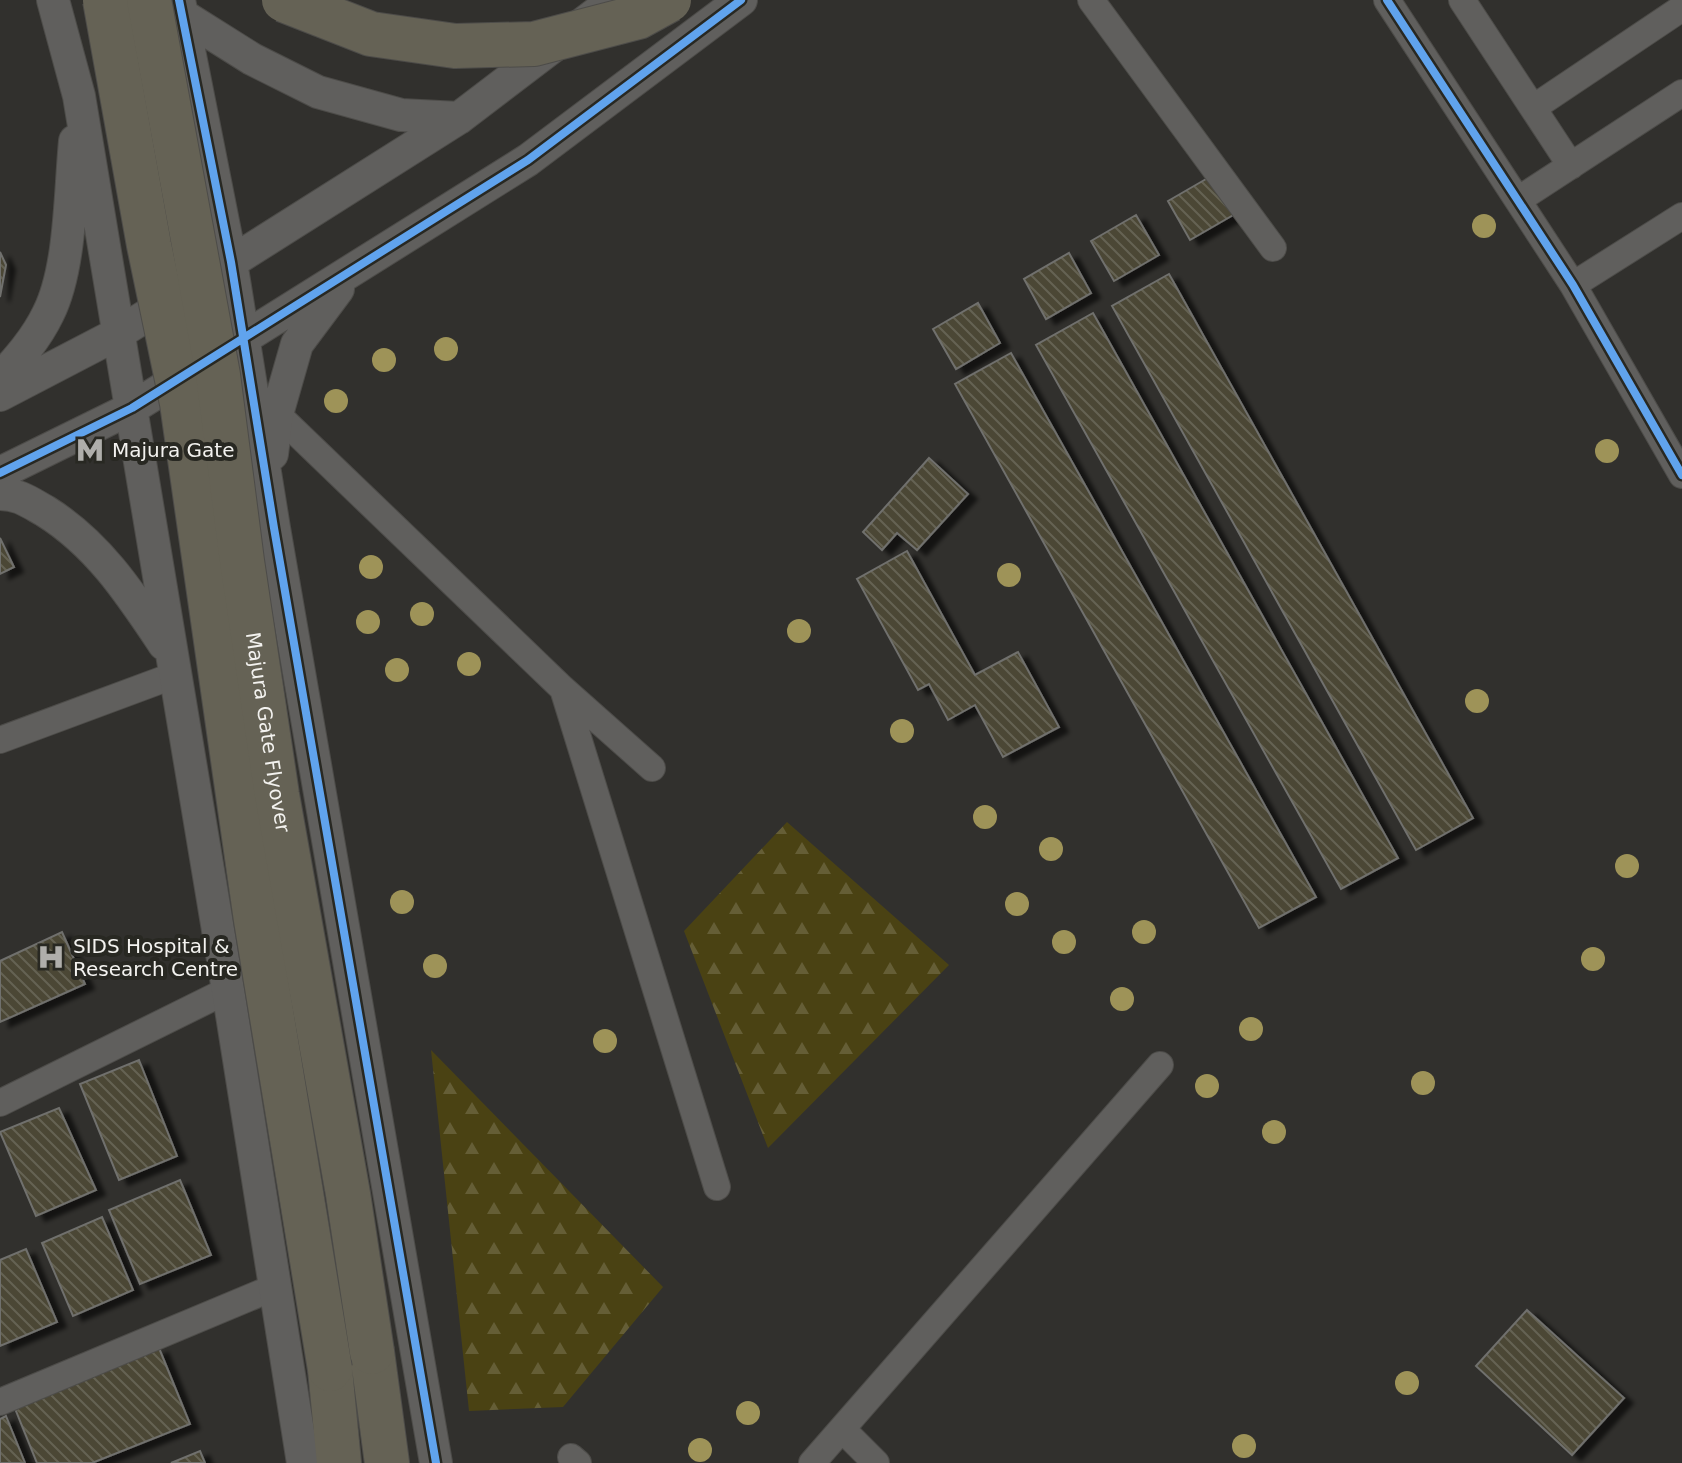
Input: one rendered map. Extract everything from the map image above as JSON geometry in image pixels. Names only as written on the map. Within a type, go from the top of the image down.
[{"type":"highway","name":"Majura Gate Flyover","points":[[105,0],[149,245],[182,403],[256,920],[330,1369],[339,1463]]},
{"type":"highway","points":[[284,0],[371,34],[455,46],[534,44],[638,17],[669,0]]},
{"type":"highway","name":"Majura Gate Flyover","points":[[170,5],[242,561],[277,795],[348,1194],[387,1463]]},
{"type":"street","points":[[53,0],[79,96],[228,990],[303,1463]]},
{"type":"street","points":[[0,395],[119,333],[459,118],[614,0]]},
{"type":"street","points":[[0,473],[132,408],[528,160],[741,0]]},
{"type":"street","points":[[1091,0],[1273,248]]},
{"type":"street","points":[[1387,0],[1573,285],[1682,475]]},
{"type":"street","points":[[1462,0],[1571,166]]},
{"type":"street","points":[[170,5],[252,59],[318,92],[401,115],[459,118]]},
{"type":"street","points":[[170,5],[231,262],[267,488],[436,1463]]},
{"type":"street","points":[[1533,108],[1682,8]]},
{"type":"street","points":[[1518,200],[1682,93]]},
{"type":"street","points":[[0,379],[27,349],[50,312],[64,262],[79,96]]},
{"type":"street","points":[[1573,285],[1682,216]]},
{"type":"street","points":[[267,488],[277,414],[297,344],[332,295],[362,264]]},
{"type":"street","points":[[277,414],[563,689],[652,768]]},
{"type":"street","points":[[0,494],[17,494],[70,527],[118,575],[173,664]]},
{"type":"street","points":[[0,740],[173,664]]},
{"type":"street","points":[[563,689],[717,1187]]},
{"type":"street","points":[[182,722],[304,701]]},
{"type":"street","points":[[0,1103],[228,990]]},
{"type":"street","points":[[812,1463],[1160,1065]]},
{"type":"street","points":[[0,1402],[275,1287]]},
{"type":"street","points":[[842,1429],[876,1463]]},
{"type":"green space","points":[[787,822],[949,965],[768,1148],[684,931]]},
{"type":"green space","points":[[431,1050],[663,1287],[563,1407],[469,1411]]},
{"type":"building","points":[[1213,175],[1235,214],[1190,240],[1168,201]]},
{"type":"building","points":[[1136,215],[1159,255],[1114,281],[1091,241]]},
{"type":"building","points":[[0,252],[6,265],[0,297]]},
{"type":"building","points":[[1069,253],[1091,293],[1046,319],[1024,279]]},
{"type":"building","points":[[1169,274],[1473,818],[1416,850],[1112,306]]},
{"type":"building","points":[[978,303],[1000,343],[956,369],[933,329]]},
{"type":"building","points":[[1093,313],[1398,858],[1341,889],[1036,345]]},
{"type":"building","points":[[1011,353],[1316,897],[1259,928],[955,384]]},
{"type":"building","points":[[929,458],[968,494],[917,550],[897,533],[882,550],[863,532]]},
{"type":"building","points":[[0,538],[14,567],[0,574]]},
{"type":"building","points":[[907,551],[975,675],[1018,652],[1059,727],[1003,757],[975,705],[948,720],[929,684],[918,690],[857,579]]},
{"type":"building","points":[[62,932],[85,984],[0,1022],[0,961]]},
{"type":"building","points":[[139,1060],[177,1156],[119,1180],[80,1084]]},
{"type":"building","points":[[59,1108],[96,1190],[36,1216],[0,1132]]},
{"type":"building","points":[[180,1180],[211,1255],[140,1284],[109,1210]]},
{"type":"building","points":[[102,1217],[133,1290],[73,1316],[42,1243]]},
{"type":"building","points":[[26,1249],[57,1322],[0,1346],[0,1260]]},
{"type":"building","points":[[1527,1310],[1624,1398],[1572,1455],[1476,1366]]},
{"type":"building","points":[[159,1348],[190,1424],[92,1463],[37,1463],[14,1406]]},
{"type":"building","points":[[6,1416],[25,1463],[0,1463],[0,1419]]},
{"type":"building","points":[[200,1451],[205,1463],[171,1463]]},
{"type":"cycle path","points":[[179,0],[231,262],[436,1463]]},
{"type":"cycle path","points":[[0,473],[132,408],[528,160],[741,0]]},
{"type":"cycle path","points":[[1387,0],[1573,285],[1682,475]]},
{"type":"place","name":"Majura Gate","points":[[90,450]]},
{"type":"place","name":"SIDS Hospital & Research Centre","points":[[51,957]]}]
